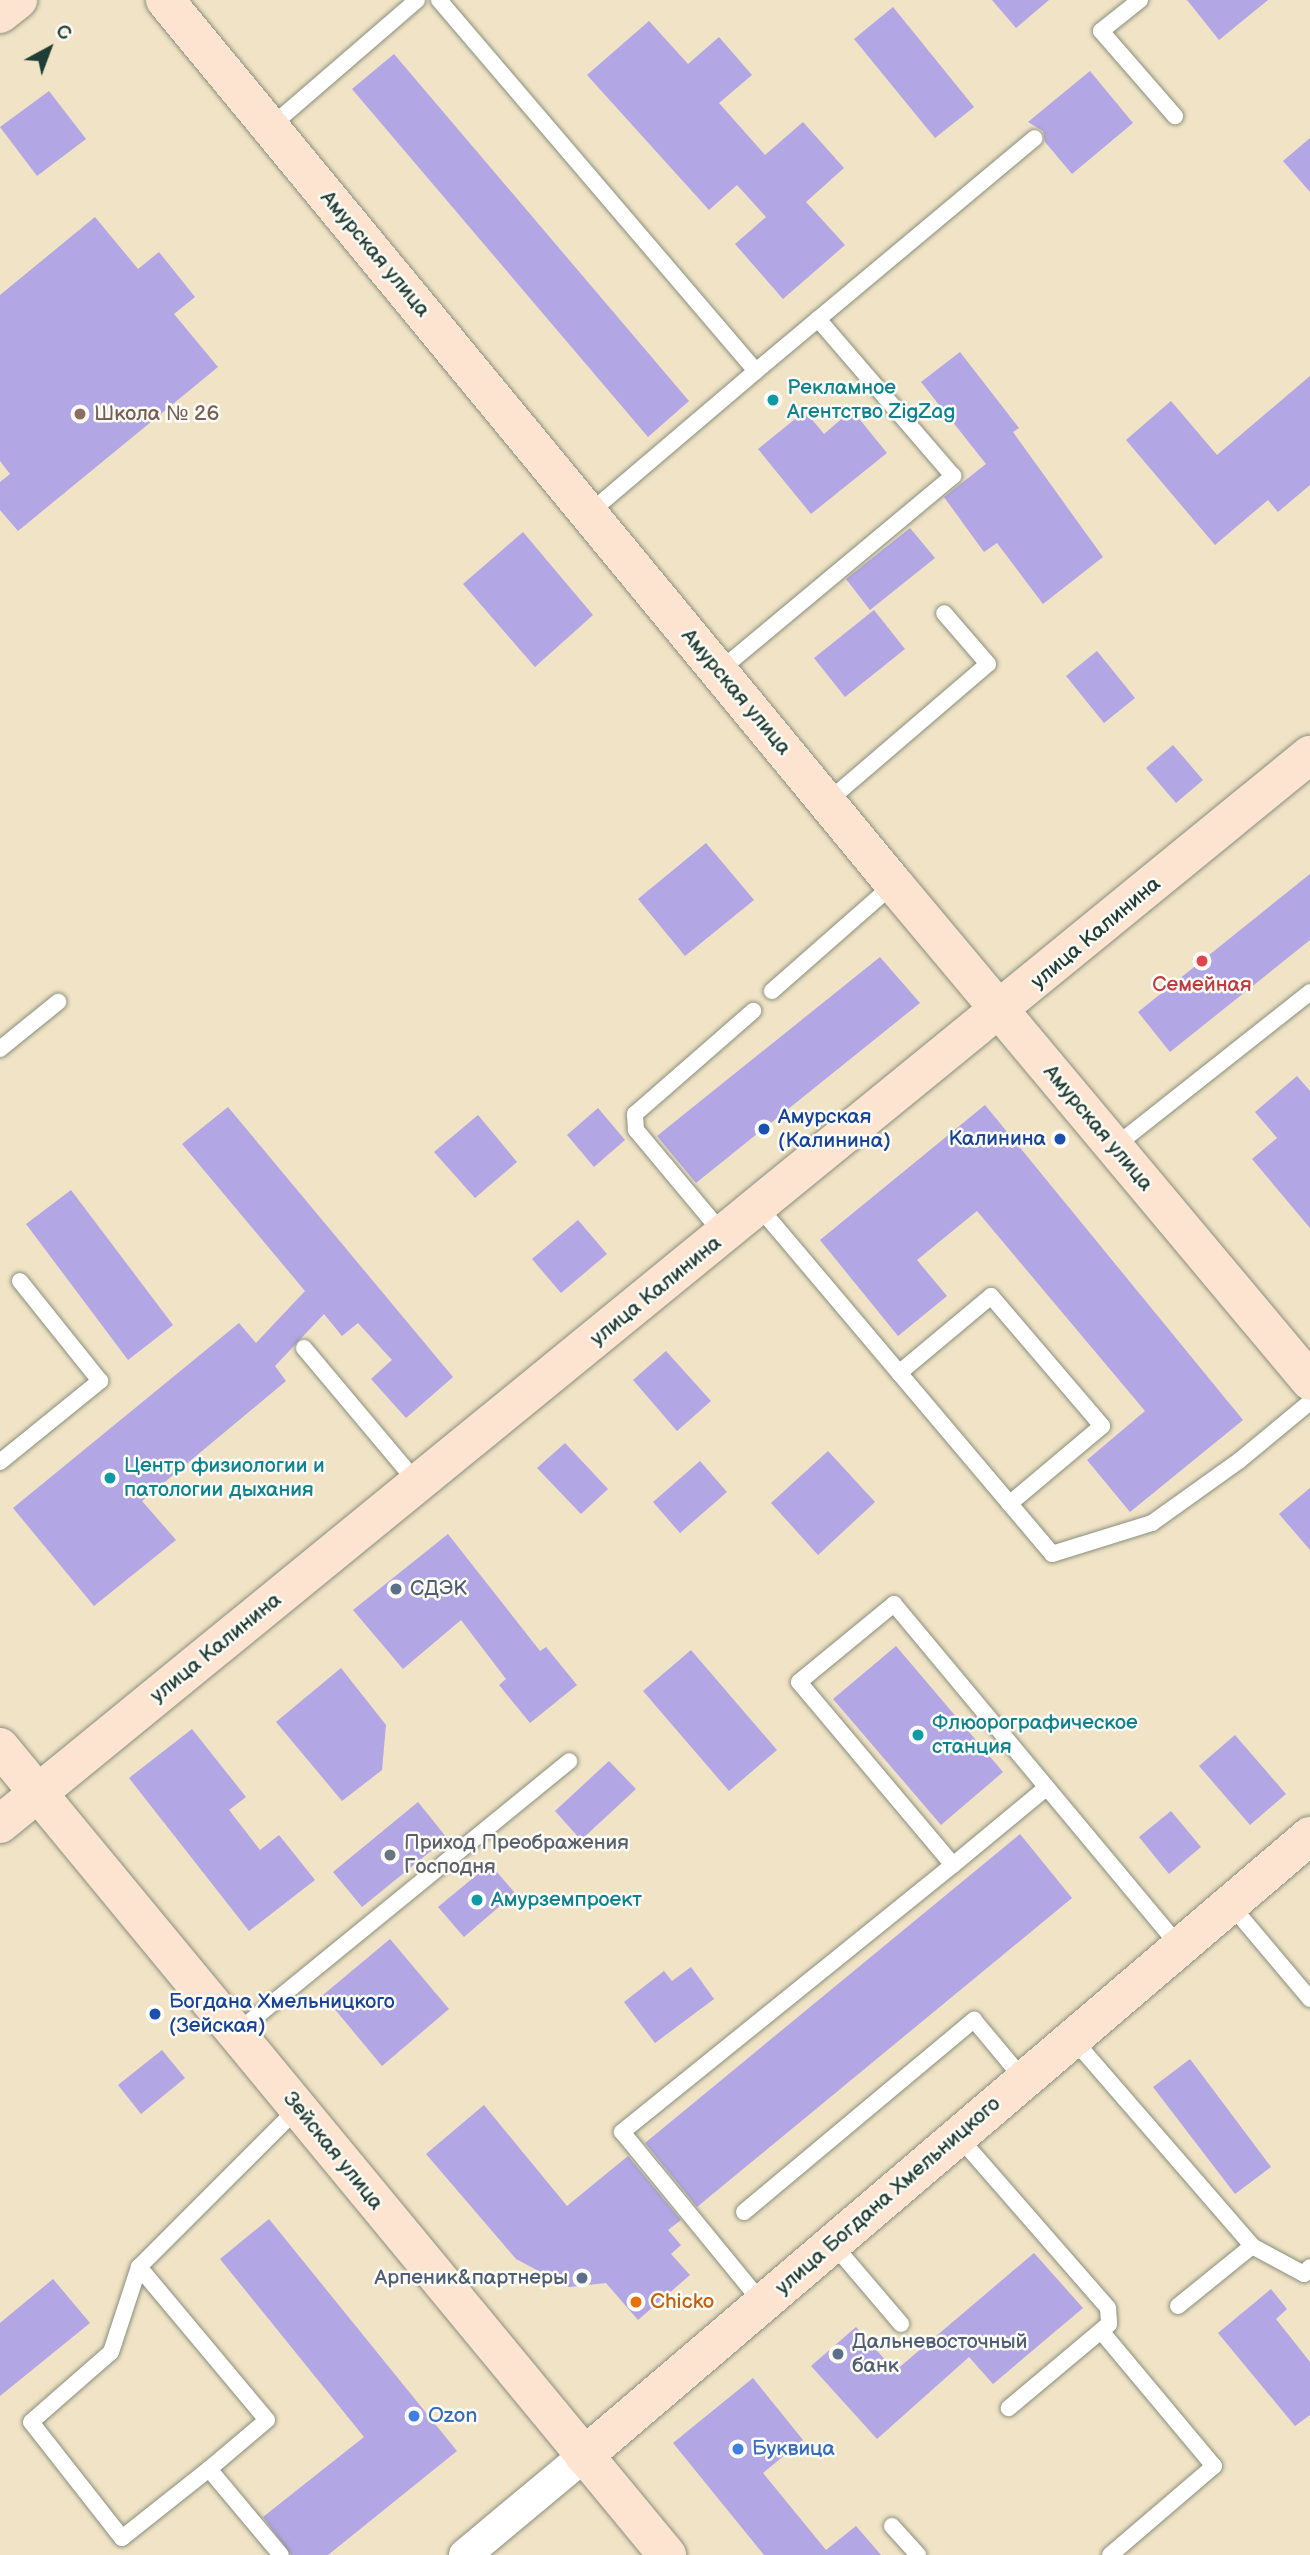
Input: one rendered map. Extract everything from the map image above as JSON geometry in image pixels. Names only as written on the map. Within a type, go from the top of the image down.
[{"type":"street","points":[[0,14],[18,0]]},
{"type":"street","name":"Амурская улица","points":[[165,0],[1000,1012],[1310,1381]]},
{"type":"street","name":"улица Калинина","points":[[0,1824],[1000,1012],[1310,755]]},
{"type":"street","name":"Зейская улица","points":[[0,1747],[667,2555]]},
{"type":"street","name":"улица Богдана Хмельницкого","points":[[465,2555],[1310,1836]]},
{"type":"lane","points":[[270,127],[417,0]]},
{"type":"lane","points":[[439,0],[756,371]]},
{"type":"lane","points":[[1140,0],[1101,32],[1175,116]]},
{"type":"lane","points":[[589,513],[1035,138]]},
{"type":"lane","points":[[719,671],[953,476],[818,319]]},
{"type":"lane","points":[[827,802],[988,664],[944,613]]},
{"type":"lane","points":[[772,991],[894,884]]},
{"type":"lane","points":[[1114,1147],[1310,992]]},
{"type":"lane","points":[[0,1049],[58,1002]]},
{"type":"lane","points":[[724,1236],[636,1130],[635,1114],[753,1012]]},
{"type":"lane","points":[[759,1207],[1052,1554],[1152,1523],[1240,1460],[1310,1402]]},
{"type":"lane","points":[[0,1462],[100,1381],[20,1281]]},
{"type":"lane","points":[[899,1373],[991,1296],[1102,1426],[1009,1504]]},
{"type":"lane","points":[[304,1348],[418,1484]]},
{"type":"lane","points":[[953,1866],[799,1682],[894,1604],[1180,1947]]},
{"type":"lane","points":[[236,2033],[569,1760]]},
{"type":"lane","points":[[762,2304],[621,2132],[953,1866],[1046,1788]]},
{"type":"lane","points":[[1230,1904],[1310,1999]]},
{"type":"lane","points":[[744,2212],[974,2020],[1024,2080]]},
{"type":"lane","points":[[1073,2039],[1252,2246],[1304,2274],[1310,2267]]},
{"type":"lane","points":[[139,2267],[267,2420],[122,2538],[31,2423],[111,2352],[139,2267],[298,2108]]},
{"type":"lane","points":[[958,2136],[1108,2308],[1109,2324],[1009,2408]]},
{"type":"lane","points":[[833,2244],[901,2324]]},
{"type":"lane","points":[[1178,2306],[1252,2246]]},
{"type":"lane","points":[[1101,2330],[1214,2466],[1110,2555]]},
{"type":"lane","points":[[209,2469],[281,2555]]},
{"type":"lane","points":[[892,2526],[918,2555]]},
{"type":"building","points":[[992,0],[1049,0],[1016,28]]},
{"type":"building","points":[[1187,0],[1268,0],[1219,40]]},
{"type":"building","points":[[893,7],[974,107],[935,138],[854,39]]},
{"type":"building","points":[[649,21],[688,64],[719,37],[752,75],[719,103],[765,155],[803,122],[844,168],[806,202],[845,245],[783,299],[735,244],[766,217],[737,185],[709,210],[587,75]]},
{"type":"building","points":[[394,54],[689,401],[648,437],[352,89]]},
{"type":"building","points":[[1090,71],[1133,123],[1072,174],[1045,142],[1043,131],[1028,122]]},
{"type":"building","points":[[49,91],[86,139],[37,176],[0,127]]},
{"type":"building","points":[[1310,138],[1310,192],[1283,161]]},
{"type":"building","name":"Школа № 26","points":[[95,217],[138,269],[159,252],[195,297],[174,314],[218,367],[18,531],[0,510],[0,482],[10,474],[0,461],[0,295]]},
{"type":"building","points":[[960,352],[1019,428],[1013,432],[1103,557],[1043,604],[997,543],[984,552],[944,497],[986,464],[921,382]]},
{"type":"building","points":[[1310,376],[1310,485],[1278,512],[1268,500],[1215,545],[1126,440],[1171,401],[1217,455]]},
{"type":"building","points":[[852,410],[887,453],[811,514],[758,449],[805,411],[824,434]]},
{"type":"building","points":[[910,528],[935,558],[870,610],[846,579]]},
{"type":"building","points":[[523,532],[593,615],[535,667],[463,584]]},
{"type":"building","points":[[874,610],[905,649],[845,697],[814,658]]},
{"type":"building","points":[[1097,651],[1135,698],[1104,723],[1066,676]]},
{"type":"building","points":[[1173,745],[1203,780],[1176,803],[1146,768]]},
{"type":"building","points":[[706,843],[754,900],[685,956],[638,899]]},
{"type":"building","points":[[1310,874],[1310,940],[1170,1052],[1138,1012]]},
{"type":"building","points":[[880,957],[920,1003],[696,1183],[657,1136]]},
{"type":"building","points":[[1297,1076],[1310,1091],[1310,1228],[1252,1159],[1277,1138],[1255,1112]]},
{"type":"building","points":[[985,1105],[1243,1420],[1130,1512],[1087,1460],[1145,1411],[977,1211],[917,1260],[947,1296],[898,1336],[820,1240]]},
{"type":"building","points":[[228,1107],[453,1377],[406,1418],[371,1379],[392,1360],[358,1323],[342,1336],[324,1314],[275,1366],[286,1381],[142,1501],[176,1540],[94,1606],[13,1508],[239,1323],[256,1343],[305,1291],[182,1144]]},
{"type":"building","points":[[598,1108],[625,1140],[594,1167],[567,1135]]},
{"type":"building","points":[[478,1115],[517,1162],[475,1198],[434,1152]]},
{"type":"building","points":[[71,1190],[173,1325],[128,1360],[26,1224]]},
{"type":"building","points":[[578,1220],[607,1254],[561,1293],[532,1259]]},
{"type":"building","points":[[666,1351],[711,1401],[677,1431],[633,1380]]},
{"type":"building","points":[[565,1443],[608,1489],[581,1514],[537,1468]]},
{"type":"building","points":[[828,1451],[875,1502],[818,1555],[771,1503]]},
{"type":"building","points":[[700,1461],[727,1492],[680,1533],[653,1502]]},
{"type":"building","points":[[1310,1488],[1310,1550],[1279,1514]]},
{"type":"building","points":[[448,1534],[540,1651],[546,1647],[577,1685],[530,1723],[499,1685],[506,1679],[461,1620],[403,1669],[353,1610]]},
{"type":"building","name":"Флюорографическое станция","points":[[896,1646],[1003,1772],[941,1825],[833,1699]]},
{"type":"building","points":[[691,1650],[777,1750],[729,1791],[643,1691]]},
{"type":"building","points":[[341,1668],[386,1725],[382,1770],[342,1801],[276,1722]]},
{"type":"building","points":[[192,1729],[246,1797],[229,1810],[260,1850],[279,1835],[315,1880],[249,1931],[129,1778]]},
{"type":"building","points":[[1235,1735],[1286,1794],[1250,1825],[1199,1766]]},
{"type":"building","points":[[609,1761],[636,1789],[581,1840],[555,1811]]},
{"type":"building","name":"Приход Преображения Господня","points":[[418,1802],[447,1838],[362,1907],[333,1872]]},
{"type":"building","points":[[1171,1811],[1201,1847],[1169,1874],[1139,1837]]},
{"type":"building","points":[[1020,1834],[1072,1898],[697,2207],[645,2143]]},
{"type":"building","name":"Амурземпроект","points":[[490,1864],[515,1893],[464,1937],[438,1907]]},
{"type":"building","points":[[390,1939],[449,2009],[382,2066],[323,1995]]},
{"type":"building","points":[[691,1967],[714,1999],[655,2043],[624,2002],[664,1971],[672,1981]]},
{"type":"building","points":[[162,2050],[185,2078],[141,2114],[118,2085]]},
{"type":"building","points":[[1190,2059],[1271,2167],[1235,2194],[1153,2087]]},
{"type":"building","points":[[484,2105],[567,2206],[628,2156],[681,2220],[668,2230],[681,2245],[671,2254],[690,2275],[638,2320],[606,2283],[569,2287],[516,2259],[426,2154]]},
{"type":"building","points":[[269,2219],[457,2451],[328,2555],[291,2555],[263,2517],[364,2437],[220,2259]]},
{"type":"building","points":[[1034,2253],[1083,2308],[993,2384],[969,2357],[877,2439],[811,2366],[856,2327],[895,2371]]},
{"type":"building","points":[[53,2279],[90,2323],[0,2396],[0,2323]]},
{"type":"building","points":[[1271,2289],[1287,2309],[1276,2319],[1310,2362],[1310,2415],[1295,2426],[1218,2333]]},
{"type":"building","points":[[753,2378],[803,2440],[763,2473],[826,2550],[856,2526],[881,2555],[764,2555],[673,2443]]},
{"type":"place","name":"Рекламное Агентство ZigZag","points":[[773,400]]},
{"type":"place","name":"Школа № 26","points":[[80,414]]},
{"type":"place","name":"Семейная","points":[[1202,961]]},
{"type":"place","name":"Амурская (Калинина)","points":[[764,1129]]},
{"type":"place","name":"Калинина","points":[[1060,1139]]},
{"type":"place","name":"Центр физиологии и патологии дыхания","points":[[110,1478]]},
{"type":"place","name":"СДЭК","points":[[396,1589]]},
{"type":"place","name":"Флюорографическое станция","points":[[918,1735]]},
{"type":"place","name":"Приход Преображения Господня","points":[[390,1855]]},
{"type":"place","name":"Амурземпроект","points":[[477,1900]]},
{"type":"place","name":"Богдана Хмельницкого (Зейская)","points":[[155,2014]]},
{"type":"place","name":"Арпеник&партнеры","points":[[582,2278]]},
{"type":"place","name":"Chicko","points":[[636,2302]]},
{"type":"place","name":"Дальневосточный банк","points":[[838,2354]]},
{"type":"place","name":"Ozon","points":[[414,2416]]},
{"type":"place","name":"Буквица","points":[[738,2449]]}]
